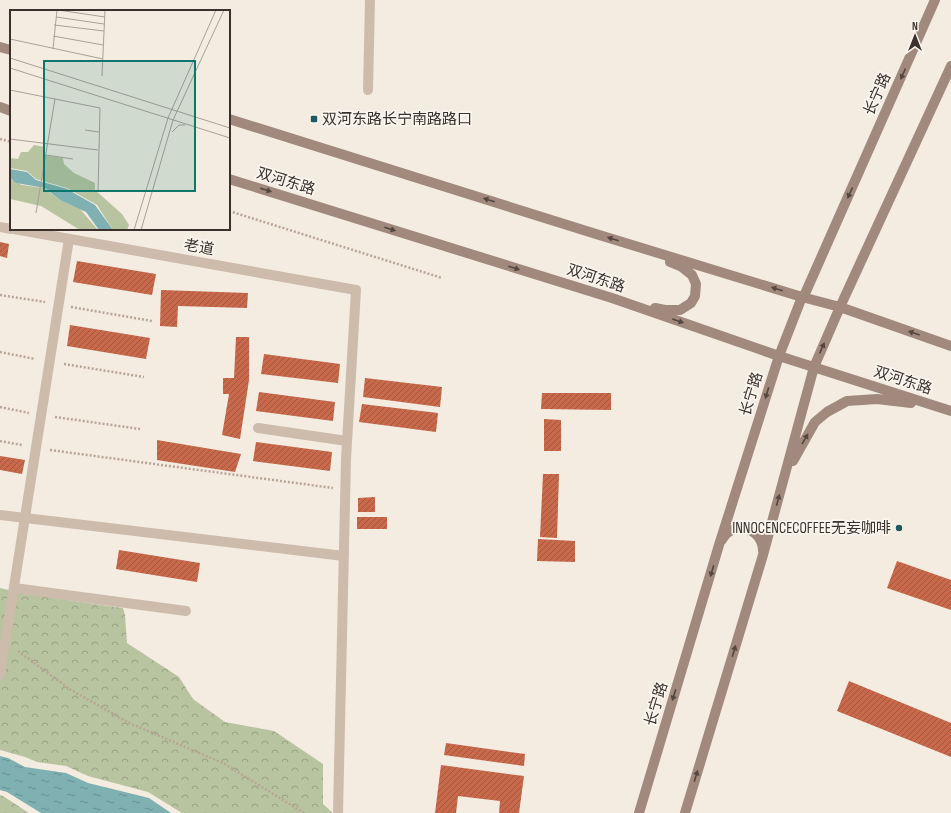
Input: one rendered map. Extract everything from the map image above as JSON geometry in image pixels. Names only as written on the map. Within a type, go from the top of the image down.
[{"type":"street","points":[[368,90],[370,0]]},
{"type":"street","name":"长宁路","points":[[639,813],[719,545],[779,356],[802,297],[804,296],[935,0]]},
{"type":"street","points":[[0,47],[10,50]]},
{"type":"street","points":[[685,813],[763,555],[814,367],[951,66]]},
{"type":"street","points":[[0,107],[10,111]]},
{"type":"street","points":[[230,119],[629,244],[802,297],[840,307],[951,346]]},
{"type":"street","name":"双河东路","points":[[230,179],[612,298],[779,356],[951,411]]},
{"type":"street","name":"老道","points":[[0,226],[10,228]]},
{"type":"street","name":"老道","points":[[18,230],[356,290],[347,440]]},
{"type":"street","points":[[0,675],[69,239]]},
{"type":"street","points":[[612,298],[665,310],[680,310],[691,303],[695,296],[696,284],[692,275],[682,267],[629,244]]},
{"type":"street","points":[[786,473],[815,422],[826,412],[847,401],[876,399],[908,403],[927,403]]},
{"type":"street","points":[[258,428],[347,440],[338,813]]},
{"type":"street","points":[[0,515],[344,556]]},
{"type":"street","points":[[719,545],[728,533],[735,529],[749,529],[756,533],[761,540],[763,555]]},
{"type":"street","points":[[14,588],[186,611]]},
{"type":"path","points":[[0,139],[10,142]]},
{"type":"path","points":[[230,211],[442,278]]},
{"type":"path","points":[[0,295],[152,321]]},
{"type":"path","points":[[0,352],[50,362],[144,377]]},
{"type":"path","points":[[0,407],[41,415],[140,429]]},
{"type":"path","points":[[0,441],[36,448],[345,490]]},
{"type":"path","points":[[5,641],[71,690],[128,723],[225,764],[304,813]]},
{"type":"green space","points":[[0,588],[26,594],[123,608],[127,643],[179,677],[193,699],[225,722],[274,731],[323,764],[323,804],[333,813],[182,813],[148,792],[88,776],[66,766],[37,762],[0,750]]},
{"type":"green space","points":[[0,795],[3,796],[29,813],[0,813]]},
{"type":"water","points":[[0,756],[8,758],[25,767],[66,773],[88,783],[149,798],[171,813],[41,813],[7,792],[0,790]]},
{"type":"building","points":[[0,242],[9,244],[7,258],[0,256]]},
{"type":"building","points":[[77,261],[156,274],[152,295],[73,282]]},
{"type":"building","points":[[161,290],[248,293],[247,308],[178,306],[177,327],[160,326]]},
{"type":"building","points":[[70,325],[150,338],[146,359],[67,346]]},
{"type":"building","points":[[236,337],[249,337],[249,380],[240,439],[222,435],[229,394],[223,394],[223,378],[234,378]]},
{"type":"building","points":[[264,354],[340,364],[338,383],[261,374]]},
{"type":"building","points":[[365,378],[442,387],[440,407],[363,397]]},
{"type":"building","points":[[259,392],[335,402],[333,421],[256,411]]},
{"type":"building","points":[[542,393],[611,393],[611,410],[541,409]]},
{"type":"building","points":[[362,404],[438,413],[436,432],[359,422]]},
{"type":"building","points":[[544,419],[561,420],[561,451],[544,451]]},
{"type":"building","points":[[157,440],[241,454],[235,472],[157,460]]},
{"type":"building","points":[[256,442],[332,452],[330,471],[253,461]]},
{"type":"building","points":[[0,456],[25,460],[22,474],[0,470]]},
{"type":"building","points":[[543,474],[559,474],[557,538],[540,537]]},
{"type":"building","points":[[375,497],[375,512],[358,512],[358,498]]},
{"type":"building","points":[[357,517],[387,517],[387,529],[357,529]]},
{"type":"building","points":[[538,539],[575,541],[575,562],[537,561]]},
{"type":"building","points":[[119,550],[200,563],[197,582],[116,569]]},
{"type":"building","points":[[897,561],[951,580],[951,610],[887,588]]},
{"type":"building","points":[[849,681],[951,723],[951,757],[837,711]]},
{"type":"building","points":[[446,743],[525,754],[524,766],[444,755]]},
{"type":"building","points":[[441,765],[524,776],[519,813],[499,813],[500,801],[458,796],[456,813],[435,813]]},
{"type":"place","name":"双河东路长宁南路路口","points":[[314,119]]},
{"type":"place","name":"INNOCENCECOFFEE无妄咖啡","points":[[899,528]]}]
